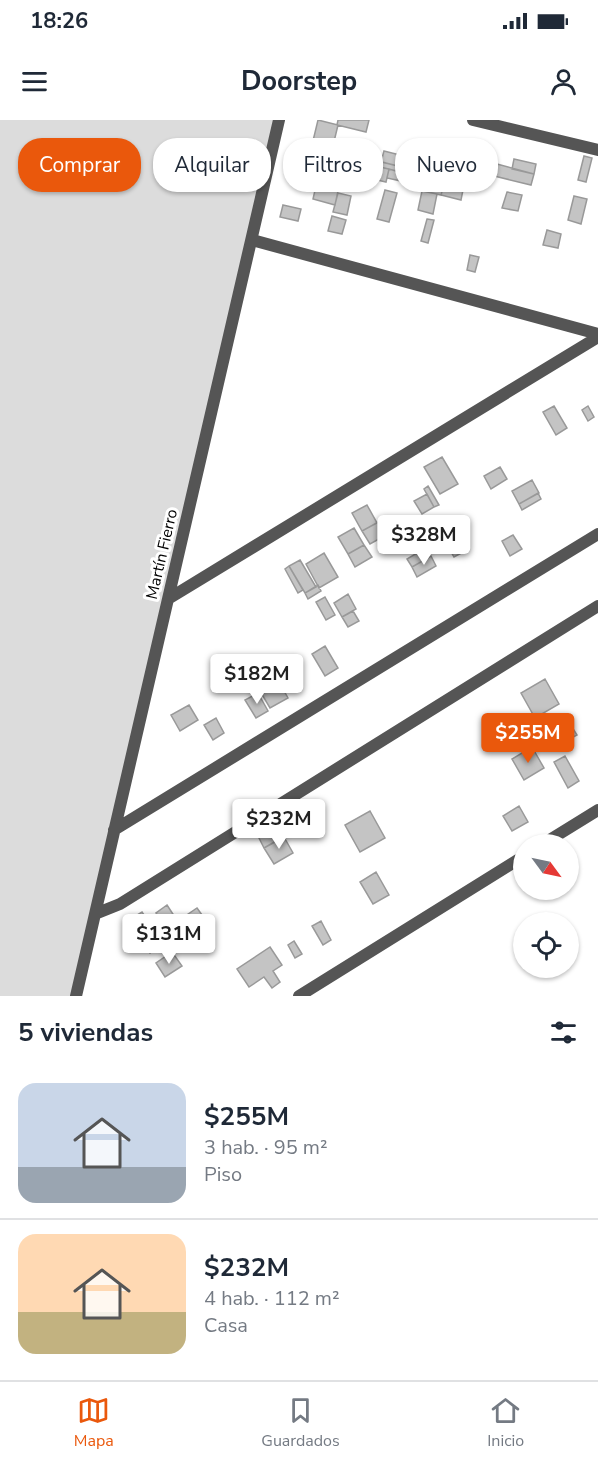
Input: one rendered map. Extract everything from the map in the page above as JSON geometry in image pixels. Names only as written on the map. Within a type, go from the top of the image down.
[{"type":"street","name":"Martín Fierro","points":[[76,996],[279,120]]},
{"type":"street","points":[[473,120],[598,150]]},
{"type":"street","points":[[252,240],[598,336]]},
{"type":"street","points":[[168,599],[598,336]]},
{"type":"street","points":[[114,830],[598,534]]},
{"type":"street","points":[[95,914],[120,904],[598,606]]},
{"type":"street","points":[[559,834],[598,810]]},
{"type":"street","points":[[299,996],[513,863]]},
{"type":"shaded area","points":[[0,120],[276,120],[271,142],[271,138],[153,138],[153,192],[259,192],[75,996],[0,996]]},
{"type":"building","points":[[318,120],[338,125],[335,138],[314,138]]},
{"type":"building","points":[[338,120],[369,120],[366,132],[337,125]]},
{"type":"building","points":[[384,151],[395,154],[395,165],[383,162]]},
{"type":"building","points":[[584,156],[592,158],[586,182],[578,180]]},
{"type":"building","points":[[514,159],[536,164],[534,174],[512,169]]},
{"type":"building","points":[[383,162],[395,165],[395,171],[383,168]]},
{"type":"building","points":[[498,164],[534,174],[531,185],[498,177]]},
{"type":"building","points":[[383,168],[389,169],[386,182],[383,181]]},
{"type":"building","points":[[389,169],[395,171],[395,180],[387,178]]},
{"type":"building","points":[[385,190],[397,193],[389,222],[377,219]]},
{"type":"building","points":[[315,192],[338,192],[335,205],[313,199]]},
{"type":"building","points":[[422,192],[437,194],[433,214],[418,210]]},
{"type":"building","points":[[442,192],[463,192],[461,200],[441,195]]},
{"type":"building","points":[[507,192],[522,195],[518,211],[502,208]]},
{"type":"building","points":[[338,193],[351,196],[347,215],[333,212]]},
{"type":"building","points":[[574,196],[587,199],[581,224],[568,220]]},
{"type":"building","points":[[283,205],[301,209],[298,221],[280,217]]},
{"type":"building","points":[[332,216],[346,220],[342,234],[328,231]]},
{"type":"building","points":[[427,219],[434,220],[428,243],[421,241]]},
{"type":"building","points":[[547,230],[561,234],[558,248],[543,245]]},
{"type":"building","points":[[470,255],[479,257],[475,272],[467,270]]},
{"type":"building","points":[[554,406],[567,428],[556,435],[543,412]]},
{"type":"building","points":[[588,406],[594,417],[588,421],[582,410]]},
{"type":"building","points":[[442,457],[458,484],[440,494],[424,467]]},
{"type":"building","points":[[500,467],[507,479],[491,489],[484,476]]},
{"type":"building","points":[[532,480],[539,493],[519,504],[512,491]]},
{"type":"building","points":[[428,486],[439,505],[434,507],[424,489]]},
{"type":"building","points":[[538,493],[541,499],[522,510],[519,504]]},
{"type":"building","points":[[427,494],[434,507],[422,514],[414,501]]},
{"type":"building","points":[[367,505],[377,523],[362,531],[352,513]]},
{"type":"building","points":[[380,521],[388,534],[370,544],[362,531]]},
{"type":"building","points":[[354,528],[364,545],[348,554],[338,537]]},
{"type":"building","points":[[461,535],[469,549],[454,557],[446,543]]},
{"type":"building","points":[[513,535],[522,549],[510,556],[502,541]]},
{"type":"building","points":[[364,545],[372,557],[355,567],[348,554]]},
{"type":"building","points":[[422,550],[428,558],[412,567],[407,559]]},
{"type":"building","points":[[324,553],[338,577],[319,588],[306,564]]},
{"type":"building","points":[[431,556],[436,566],[417,577],[412,567]]},
{"type":"building","points":[[300,560],[316,587],[305,593],[289,566]]},
{"type":"building","points":[[289,566],[303,590],[298,593],[285,569]]},
{"type":"building","points":[[318,585],[321,591],[308,599],[305,593]]},
{"type":"building","points":[[348,594],[356,609],[342,617],[334,603]]},
{"type":"building","points":[[325,597],[335,615],[326,620],[316,602]]},
{"type":"building","points":[[353,611],[359,621],[348,627],[342,617]]},
{"type":"building","points":[[325,646],[338,668],[325,676],[312,654]]},
{"type":"building","points":[[275,675],[288,698],[270,708],[257,686]]},
{"type":"building","points":[[545,679],[559,704],[535,718],[521,693]]},
{"type":"building","points":[[258,693],[268,711],[256,718],[245,700]]},
{"type":"building","points":[[189,705],[198,720],[180,731],[171,715]]},
{"type":"building","points":[[216,718],[224,733],[213,740],[204,725]]},
{"type":"building","points":[[570,724],[577,735],[568,740],[561,729]]},
{"type":"building","points":[[532,747],[544,768],[524,780],[512,759]]},
{"type":"building","points":[[565,756],[579,781],[568,788],[554,762]]},
{"type":"building","points":[[519,806],[528,822],[512,831],[503,816]]},
{"type":"building","points":[[370,811],[385,838],[360,852],[345,825]]},
{"type":"building","points":[[276,826],[283,837],[264,848],[258,836]]},
{"type":"building","points":[[284,837],[293,853],[274,864],[264,848]]},
{"type":"building","points":[[376,872],[389,895],[373,904],[360,882]]},
{"type":"building","points":[[167,905],[186,934],[176,942],[156,913]]},
{"type":"building","points":[[197,908],[210,926],[193,937],[181,919]]},
{"type":"building","points":[[142,912],[163,944],[150,953],[129,920]]},
{"type":"building","points":[[321,921],[331,940],[323,945],[312,926]]},
{"type":"building","points":[[294,941],[302,954],[295,958],[288,945]]},
{"type":"building","points":[[270,947],[282,965],[273,971],[280,982],[272,988],[264,977],[249,987],[237,969]]},
{"type":"building","points":[[172,952],[182,966],[165,977],[156,963]]}]
